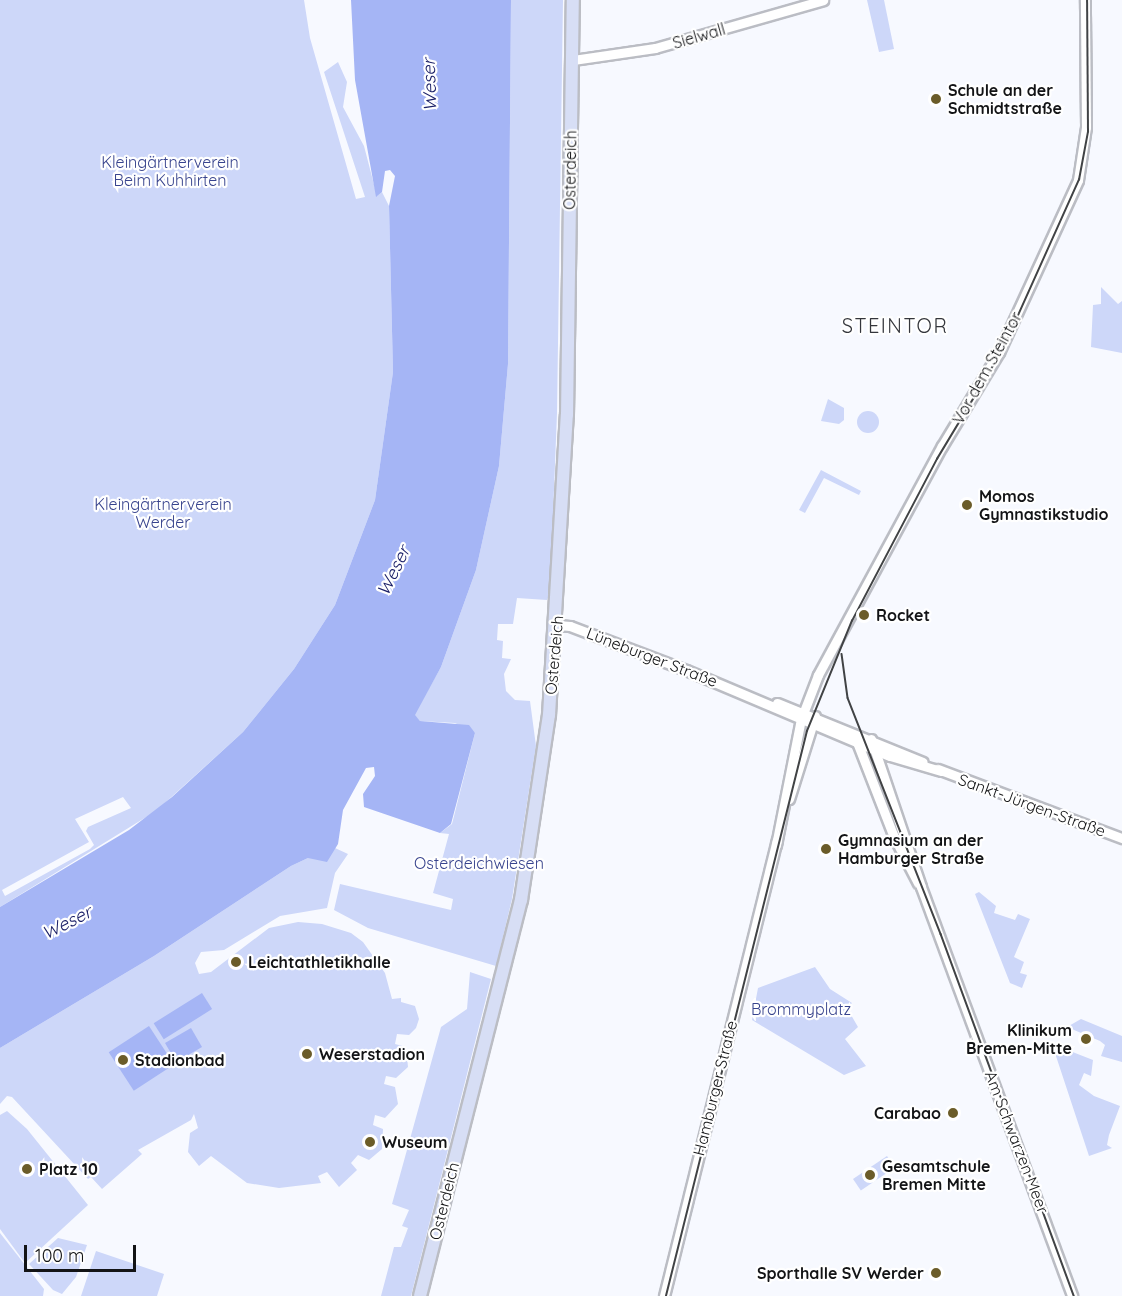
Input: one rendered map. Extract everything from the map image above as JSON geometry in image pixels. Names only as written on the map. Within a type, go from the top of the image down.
[{"type":"main road","name":"Osterdeich","points":[[420,1296],[521,900],[540,798],[557,625],[567,411],[573,0]]},
{"type":"street","name":"Sielwall","points":[[573,60],[655,48],[823,0]]},
{"type":"street","name":"Vor dem Steintor","points":[[802,715],[834,643],[849,624],[937,455],[1007,337],[1074,189],[1086,138],[1085,0]]},
{"type":"street","name":"Lüneburger Straße","points":[[557,625],[570,626],[814,720],[871,739]]},
{"type":"street","name":"Hamburger Straße","points":[[664,1296],[776,845],[802,715]]},
{"type":"street","name":"Lüneburger Straße","points":[[814,720],[857,742]]},
{"type":"street","name":"Hamburger Straße","points":[[776,845],[814,720]]},
{"type":"street","name":"Am Schwarzen Meer","points":[[871,739],[877,751],[921,887],[1072,1296]]},
{"type":"street","name":"Sankt-Jürgen-Straße","points":[[871,739],[941,771]]},
{"type":"street","name":"Am Schwarzen Meer","points":[[857,742],[893,835],[921,887]]},
{"type":"street","name":"Sankt-Jürgen-Straße","points":[[857,742],[1122,838]]},
{"type":"green space","points":[[0,0],[304,0],[310,38],[356,199],[365,197],[324,72],[338,62],[347,82],[343,107],[364,146],[377,196],[382,192],[389,206],[393,372],[375,500],[335,605],[294,669],[243,732],[156,811],[0,907]],"holes":[[[123,797],[131,808],[88,827],[86,831],[94,845],[90,849],[5,896],[2,890],[89,842],[75,819]]]},
{"type":"green space","name":"Osterdeichwiesen","points":[[511,0],[563,0],[557,413],[550,593],[547,600],[517,598],[513,624],[498,624],[497,640],[503,641],[502,658],[511,659],[504,674],[506,691],[515,700],[530,701],[536,746],[512,899],[496,966],[368,928],[334,910],[340,884],[451,910],[453,899],[433,893],[449,834],[440,833],[452,824],[475,733],[455,723],[420,721],[414,715],[441,667],[476,570],[499,466],[508,364]]},
{"type":"green space","points":[[867,0],[884,0],[894,49],[879,52]]},
{"type":"green space","points":[[1101,287],[1118,304],[1122,301],[1122,353],[1091,347],[1093,305],[1101,304]]},
{"type":"green space","points":[[828,399],[844,408],[844,420],[839,424],[821,421]]},
{"type":"green space","points":[[868,411],[876,414],[879,422],[876,430],[868,433],[860,430],[857,422],[860,414]]},
{"type":"green space","points":[[821,470],[861,491],[859,495],[824,478],[805,513],[799,510]]},
{"type":"green space","points":[[335,848],[348,854],[335,873],[327,908],[280,916],[224,950],[201,952],[195,963],[199,974],[211,972],[269,928],[298,922],[322,924],[351,933],[363,942],[385,973],[392,999],[401,998],[401,1002],[415,1006],[419,1019],[416,1028],[409,1035],[397,1034],[395,1044],[406,1047],[408,1067],[396,1078],[386,1076],[384,1084],[395,1087],[398,1104],[385,1118],[375,1115],[373,1125],[383,1129],[382,1149],[369,1160],[358,1155],[351,1163],[357,1170],[339,1187],[327,1172],[318,1176],[321,1183],[279,1188],[247,1183],[211,1156],[199,1166],[188,1152],[190,1133],[198,1128],[194,1114],[191,1120],[138,1150],[142,1154],[102,1189],[91,1177],[88,1179],[12,1097],[7,1096],[0,1104],[0,1048],[154,956],[291,866],[308,858],[328,858]]},
{"type":"green space","points":[[979,892],[996,906],[994,913],[1015,920],[1018,914],[1030,919],[1014,957],[1024,962],[1020,973],[1027,975],[1022,988],[1010,983],[975,894]]},
{"type":"green space","name":"Brommyplatz","points":[[815,967],[830,989],[852,1003],[847,1008],[858,1027],[845,1039],[866,1066],[844,1075],[752,1020],[758,988]]},
{"type":"green space","points":[[470,972],[491,979],[411,1296],[381,1296],[394,1247],[401,1247],[408,1228],[402,1226],[409,1210],[392,1204],[441,1027],[467,1009]]},
{"type":"green space","points":[[1081,1019],[1122,1036],[1122,1062],[1101,1056],[1105,1045],[1067,1027]]},
{"type":"green space","points":[[1052,1044],[1093,1060],[1091,1076],[1084,1073],[1079,1085],[1094,1096],[1120,1106],[1107,1145],[1112,1148],[1089,1156]]},
{"type":"green space","name":"Platz 10","points":[[7,1111],[27,1129],[88,1205],[25,1263],[0,1229],[0,1115]]},
{"type":"green space","name":"Gesamtschule Bremen Mitte","points":[[887,1156],[895,1168],[861,1191],[853,1179]]},
{"type":"green space","points":[[0,1233],[44,1289],[43,1296],[0,1296]]},
{"type":"green space","points":[[58,1238],[87,1245],[76,1277],[62,1294],[53,1290],[29,1264]]},
{"type":"green space","points":[[96,1251],[164,1274],[157,1296],[81,1296]]},
{"type":"water","name":"Weser","points":[[351,0],[511,0],[508,364],[499,466],[476,570],[441,667],[415,715],[420,721],[469,725],[475,733],[451,824],[440,833],[364,807],[363,794],[375,776],[374,767],[366,768],[343,810],[338,844],[327,862],[308,858],[291,866],[154,956],[0,1048],[0,907],[129,830],[172,797],[243,732],[294,669],[335,605],[375,500],[393,372],[389,206],[395,176],[390,170],[385,171],[382,192],[376,197],[355,80]]},
{"type":"water","points":[[202,993],[212,1009],[164,1039],[154,1023]]},
{"type":"water","points":[[149,1026],[174,1065],[134,1091],[109,1052]]},
{"type":"water","points":[[191,1028],[202,1047],[176,1062],[165,1043]]},
{"type":"tram line","points":[[666,1296],[807,731],[852,621],[937,459],[1002,351],[1079,180],[1088,132],[1087,0]]},
{"type":"tram line","points":[[842,654],[848,698],[941,934],[1074,1296]]},
{"type":"place","name":"Schule an der Schmidtstraße","points":[[936,99]]},
{"type":"place","name":"Momos Gymnastikstudio","points":[[967,505]]},
{"type":"place","name":"Rocket","points":[[864,615]]},
{"type":"place","name":"Gymnasium an der Hamburger Straße","points":[[826,849]]},
{"type":"place","name":"Leichtathletikhalle","points":[[236,962]]},
{"type":"place","name":"Klinikum Bremen-Mitte","points":[[1086,1039]]},
{"type":"place","name":"Weserstadion","points":[[307,1054]]},
{"type":"place","name":"Stadionbad","points":[[123,1060]]},
{"type":"place","name":"Carabao","points":[[953,1113]]},
{"type":"place","name":"Wuseum","points":[[370,1142]]},
{"type":"place","name":"Platz 10","points":[[27,1169]]},
{"type":"place","name":"Gesamtschule Bremen Mitte","points":[[870,1175]]},
{"type":"place","name":"Sporthalle SV Werder","points":[[936,1273]]},
{"type":"district","name":"STEINTOR","points":[[895,325]]},
{"type":"park label","name":"Kleingärtnerverein Beim Kuhhirten","points":[[170,171]]},
{"type":"park label","name":"Kleingärtnerverein Werder","points":[[163,513]]}]
